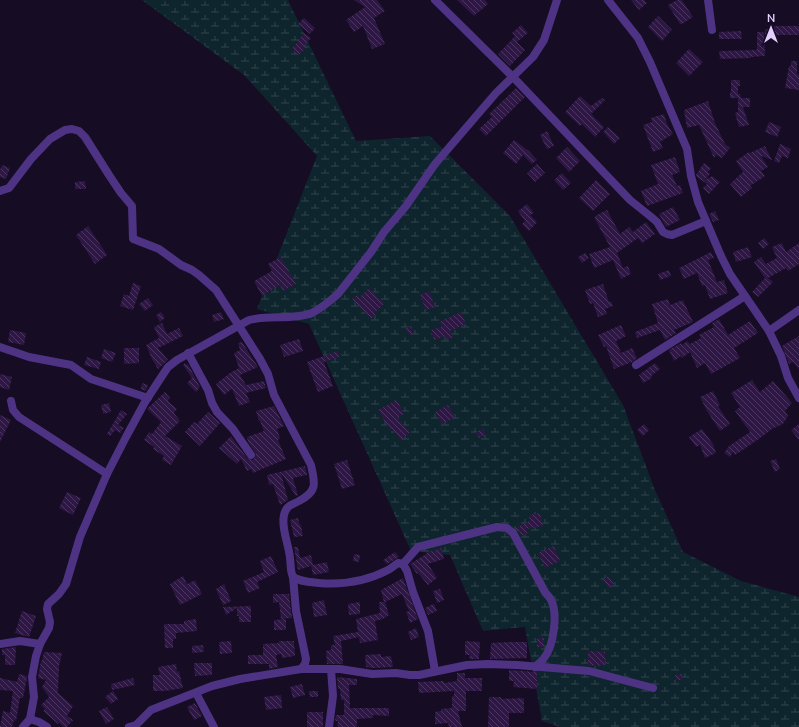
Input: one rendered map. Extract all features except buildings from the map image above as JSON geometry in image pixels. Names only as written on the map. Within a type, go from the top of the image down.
[{"type":"street","points":[[435,0],[513,77],[630,200],[657,222],[663,232],[672,235],[706,221]]},
{"type":"street","points":[[23,727],[30,719],[34,697],[32,677],[36,656],[40,644],[49,628],[50,622],[47,610],[48,604],[59,594],[66,584],[80,537],[107,474],[148,398],[168,367],[188,353],[238,325],[257,318],[311,313],[323,307],[332,300],[371,252],[384,232],[422,184],[435,164],[496,93],[533,57],[544,40],[557,0]]},
{"type":"street","points":[[608,0],[638,38],[650,62],[687,149],[691,176],[698,202],[706,221],[730,274],[769,331],[788,378],[799,398]]},
{"type":"street","points":[[708,0],[712,30]]},
{"type":"street","points":[[0,191],[9,188],[31,159],[50,139],[65,130],[72,129],[79,131],[85,137],[121,193],[132,206],[133,239],[159,248],[181,266],[192,270],[216,290],[225,303],[268,374],[274,395],[283,409],[295,437],[311,465],[314,481],[313,491],[288,507],[284,515],[284,529],[290,558],[291,572],[293,576],[296,611],[306,659],[305,664],[301,669]]},
{"type":"street","points":[[636,365],[744,296]]},
{"type":"street","points":[[769,331],[799,310]]},
{"type":"street","points":[[0,347],[29,356],[71,365],[79,369],[91,379],[148,398]]},
{"type":"street","points":[[188,353],[208,390],[212,403],[217,412],[233,429],[251,455]]},
{"type":"street","points":[[12,401],[13,410],[19,417],[107,474]]},
{"type":"street","points":[[403,564],[418,547],[497,527],[508,528],[513,532],[545,592],[551,599],[555,613],[554,628],[549,650],[545,658],[535,667]]},
{"type":"street","points":[[293,576],[299,580],[310,582],[351,582],[385,572],[398,563],[403,564]]},
{"type":"street","points":[[403,564],[407,571],[413,592],[428,631],[435,671]]},
{"type":"street","points":[[0,644],[20,641],[40,644]]},
{"type":"street","points":[[129,727],[136,725],[151,710],[212,686],[240,679],[301,669],[331,669],[372,674],[396,673],[410,675],[467,665],[517,664],[535,667],[589,671],[653,688]]},
{"type":"street","points":[[329,727],[333,696],[331,669]]},
{"type":"street","points":[[196,693],[214,727]]},
{"type":"street","points":[[30,719],[47,727]]},
{"type":"green space","points":[[142,0],[288,0],[356,141],[430,136],[510,216],[623,405],[655,490],[683,552],[741,581],[799,597],[799,727],[560,727],[542,721],[525,627],[483,631],[450,555],[411,551],[309,324],[257,309],[317,156],[244,75]]}]
